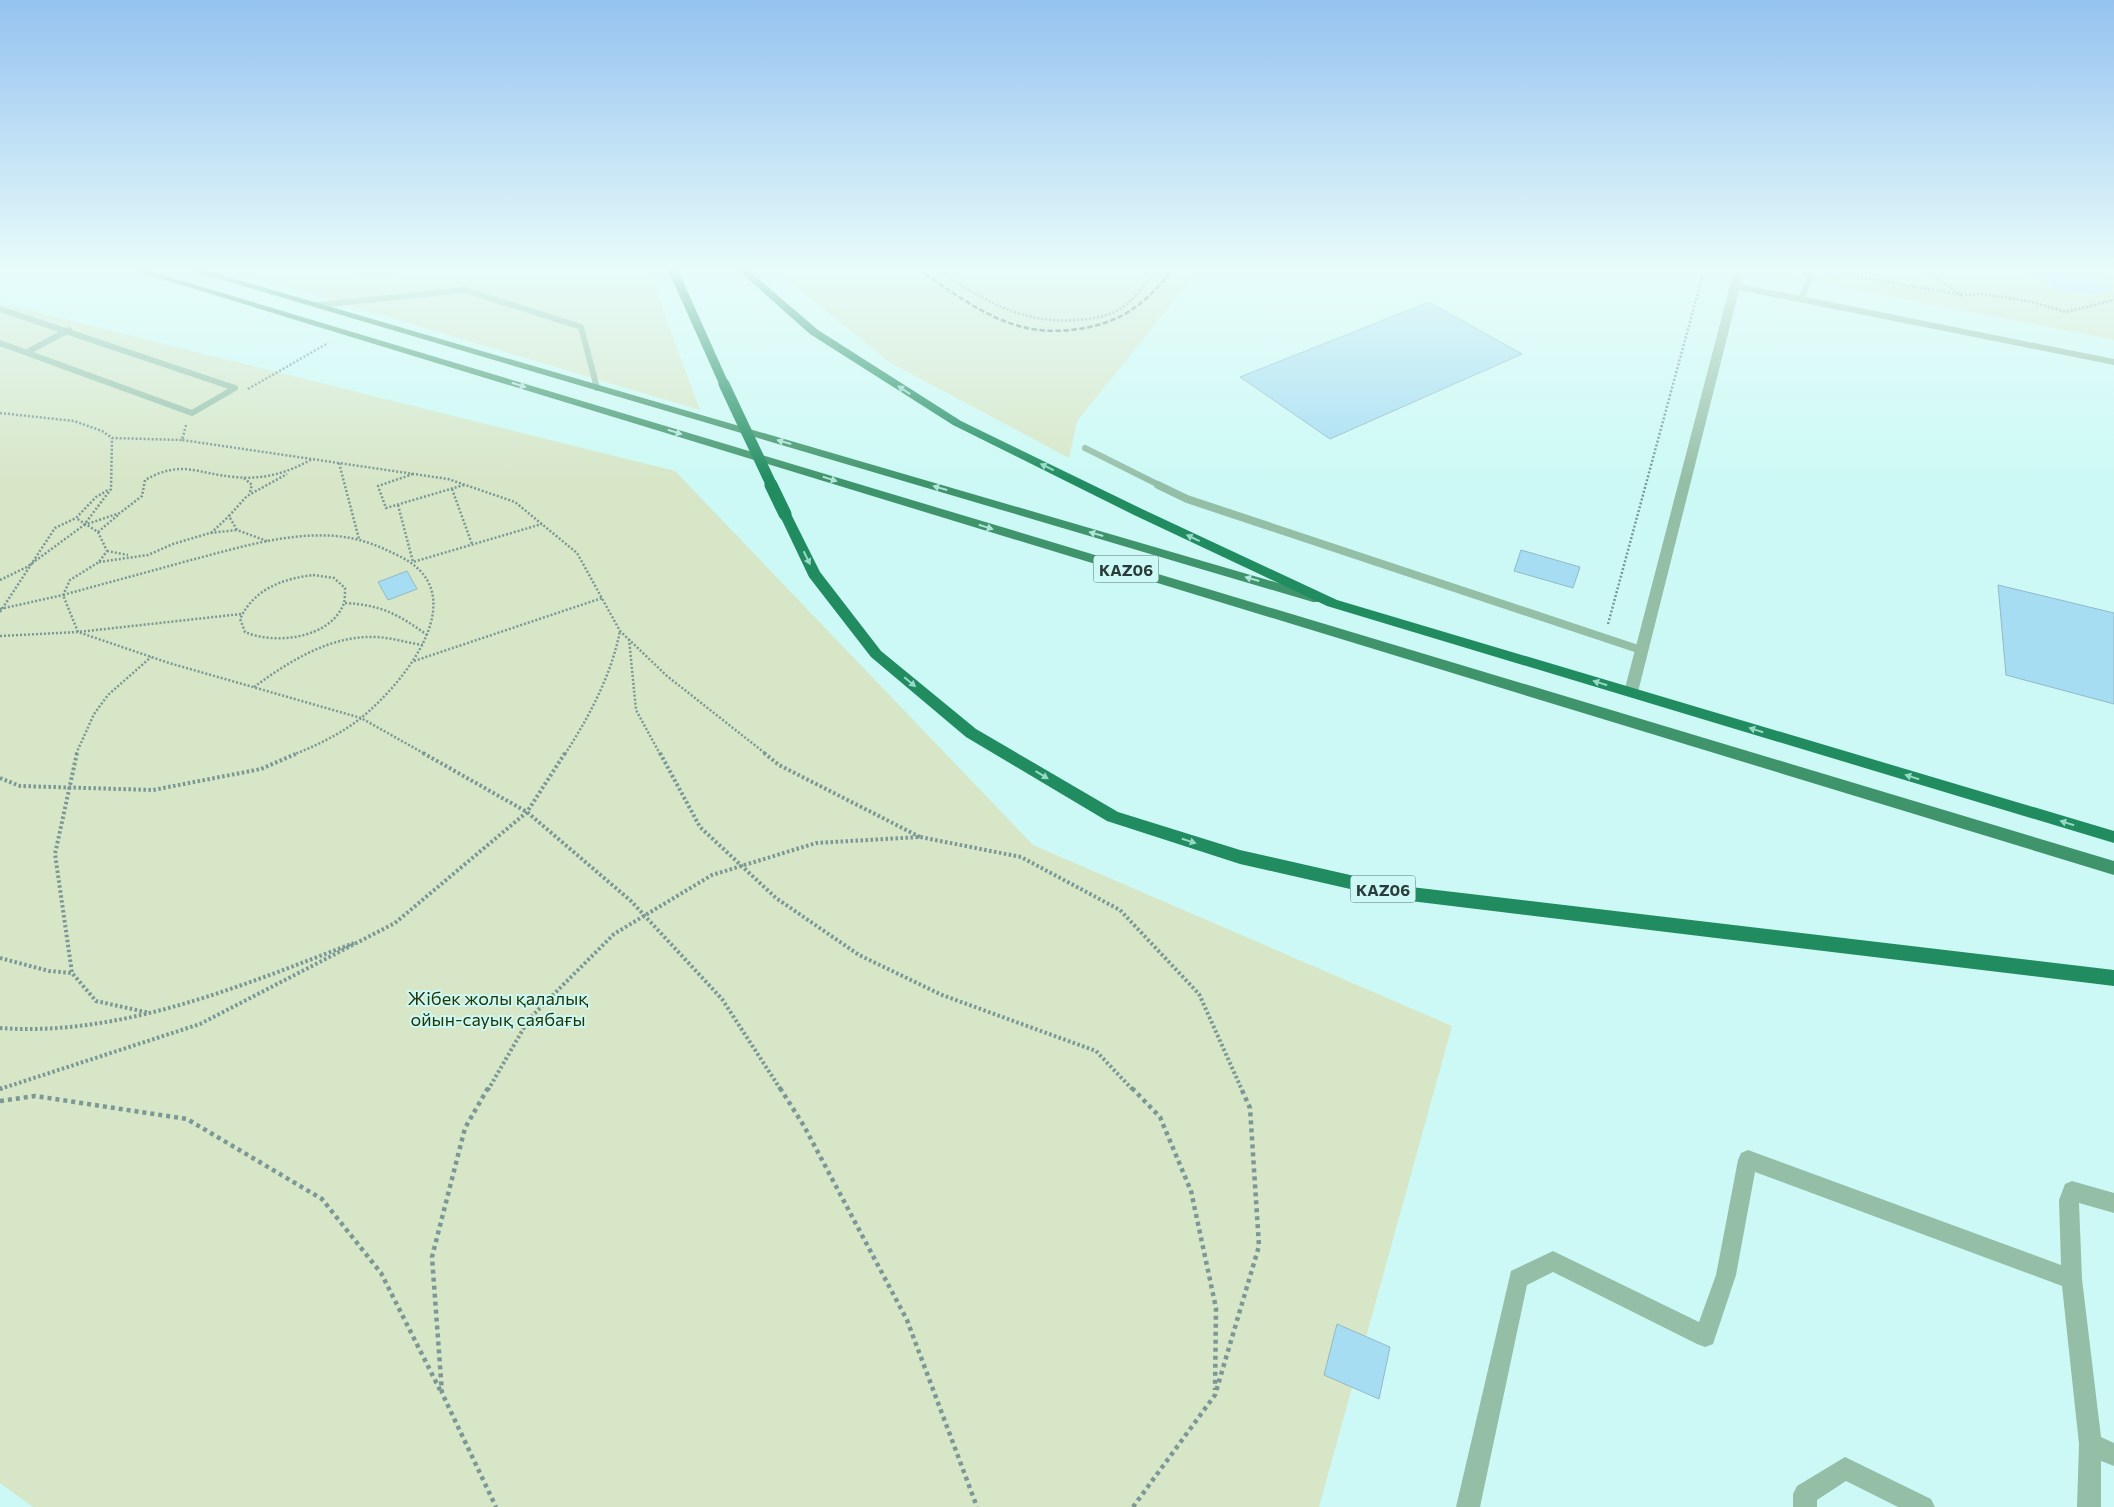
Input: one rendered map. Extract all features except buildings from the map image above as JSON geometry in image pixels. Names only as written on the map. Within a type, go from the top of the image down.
[{"type":"highway","name":"KАZ06","points":[[704,340],[814,574],[876,654],[971,733],[1113,817],[1240,857],[1394,892],[2114,978]]},
{"type":"highway","name":"KАZ06","points":[[827,340],[957,423],[1138,512],[1332,603],[2114,837]]},
{"type":"main road","name":"KАZ06","points":[[371,340],[2114,868]]},
{"type":"main road","name":"KАZ06","points":[[437,340],[1332,603]]},
{"type":"street","points":[[1631,692],[1720,340]]},
{"type":"street","points":[[2006,340],[2114,362]]},
{"type":"street","points":[[1468,1507],[1518,1278],[1553,1261],[1705,1336],[1726,1275],[1748,1160],[2072,1279]]},
{"type":"street","points":[[2089,1507],[2090,1444],[2072,1279],[2069,1200],[2072,1191],[2114,1203]]},
{"type":"street","points":[[2090,1444],[2114,1456]]},
{"type":"street","points":[[1805,1507],[1805,1494],[1845,1468],[1923,1507]]},
{"type":"lane","points":[[27,352],[49,340]]},
{"type":"lane","points":[[0,343],[192,413],[235,388],[99,340]]},
{"type":"lane","points":[[584,340],[597,388]]},
{"type":"lane","points":[[1084,448],[1187,499],[1641,650]]},
{"type":"path","points":[[1605,638],[1685,340]]},
{"type":"path","points":[[243,392],[328,343]]},
{"type":"path","points":[[0,413],[60,418],[104,431],[112,438],[182,440],[448,478],[515,502],[577,553],[620,630],[667,676],[779,765],[920,837]]},
{"type":"path","points":[[182,440],[184,426],[193,421]]},
{"type":"path","points":[[0,580],[28,567],[84,525],[111,489],[112,438]]},
{"type":"path","points":[[210,533],[249,494],[293,472],[313,459]]},
{"type":"path","points":[[339,463],[359,540]]},
{"type":"path","points":[[98,532],[142,496],[145,480],[159,472],[180,466],[222,476],[243,478],[269,477],[293,472]]},
{"type":"path","points":[[414,474],[378,486],[386,508],[465,484]]},
{"type":"path","points":[[243,478],[252,484],[249,494]]},
{"type":"path","points":[[1,610],[54,528],[76,518],[96,497],[111,489]]},
{"type":"path","points":[[452,489],[472,545]]},
{"type":"path","points":[[0,778],[20,786],[153,790],[261,769],[320,744],[361,718],[404,675],[423,645],[434,614],[431,587],[413,562],[398,505]]},
{"type":"path","points":[[84,525],[120,513]]},
{"type":"path","points":[[229,516],[237,530]]},
{"type":"path","points":[[76,518],[84,525],[98,532],[107,551]]},
{"type":"path","points":[[1,610],[268,541],[335,536],[368,541],[413,562],[542,524]]},
{"type":"path","points":[[268,541],[237,530],[210,533],[173,544],[148,555],[99,562],[70,580],[63,595],[78,632],[151,657],[361,718],[527,812],[645,916],[722,999],[804,1126],[908,1320],[977,1507]]},
{"type":"path","points":[[107,551],[131,556]]},
{"type":"path","points":[[99,562],[107,551]]},
{"type":"path","points":[[319,575],[334,578],[345,588],[345,603],[332,619],[311,632],[284,640],[266,640],[252,637],[241,626],[241,614],[248,603],[265,589],[301,576],[319,575]]},
{"type":"path","points":[[413,662],[602,598]]},
{"type":"path","points":[[345,603],[366,603],[395,611],[427,635]]},
{"type":"path","points":[[0,636],[78,632],[241,614]]},
{"type":"path","points":[[0,1088],[200,1024],[395,923],[527,812],[589,718],[616,650],[620,630]]},
{"type":"path","points":[[254,688],[294,658],[334,642],[374,637],[423,645]]},
{"type":"path","points":[[629,640],[636,710],[700,827],[776,898],[859,955],[942,995],[1096,1051],[1160,1117],[1191,1191],[1216,1308],[1215,1395]]},
{"type":"path","points":[[150,1013],[96,1001],[72,973],[55,854],[74,759],[94,714],[108,695],[151,657]]},
{"type":"path","points":[[442,1393],[432,1257],[465,1128],[529,1019],[614,934],[712,875],[816,843],[920,837],[1021,857],[1120,910],[1199,994],[1250,1108],[1259,1246],[1215,1395],[1133,1507]]},
{"type":"path","points":[[0,1028],[45,1029],[150,1013],[273,973],[369,937]]},
{"type":"path","points":[[0,958],[49,971],[72,973]]},
{"type":"path","points":[[0,1101],[35,1096],[187,1119],[322,1199],[381,1273],[442,1393],[496,1507]]},
{"type":"green space","name":"Жібек жолы қалалық ойын-сауық саябағы","points":[[0,340],[150,340],[675,471],[1033,845],[1452,1026],[1319,1507],[33,1507],[0,1483]]},
{"type":"green space","points":[[466,340],[674,340],[700,410]]},
{"type":"green space","points":[[862,340],[1142,340],[1077,421],[1069,458],[889,362]]}]
